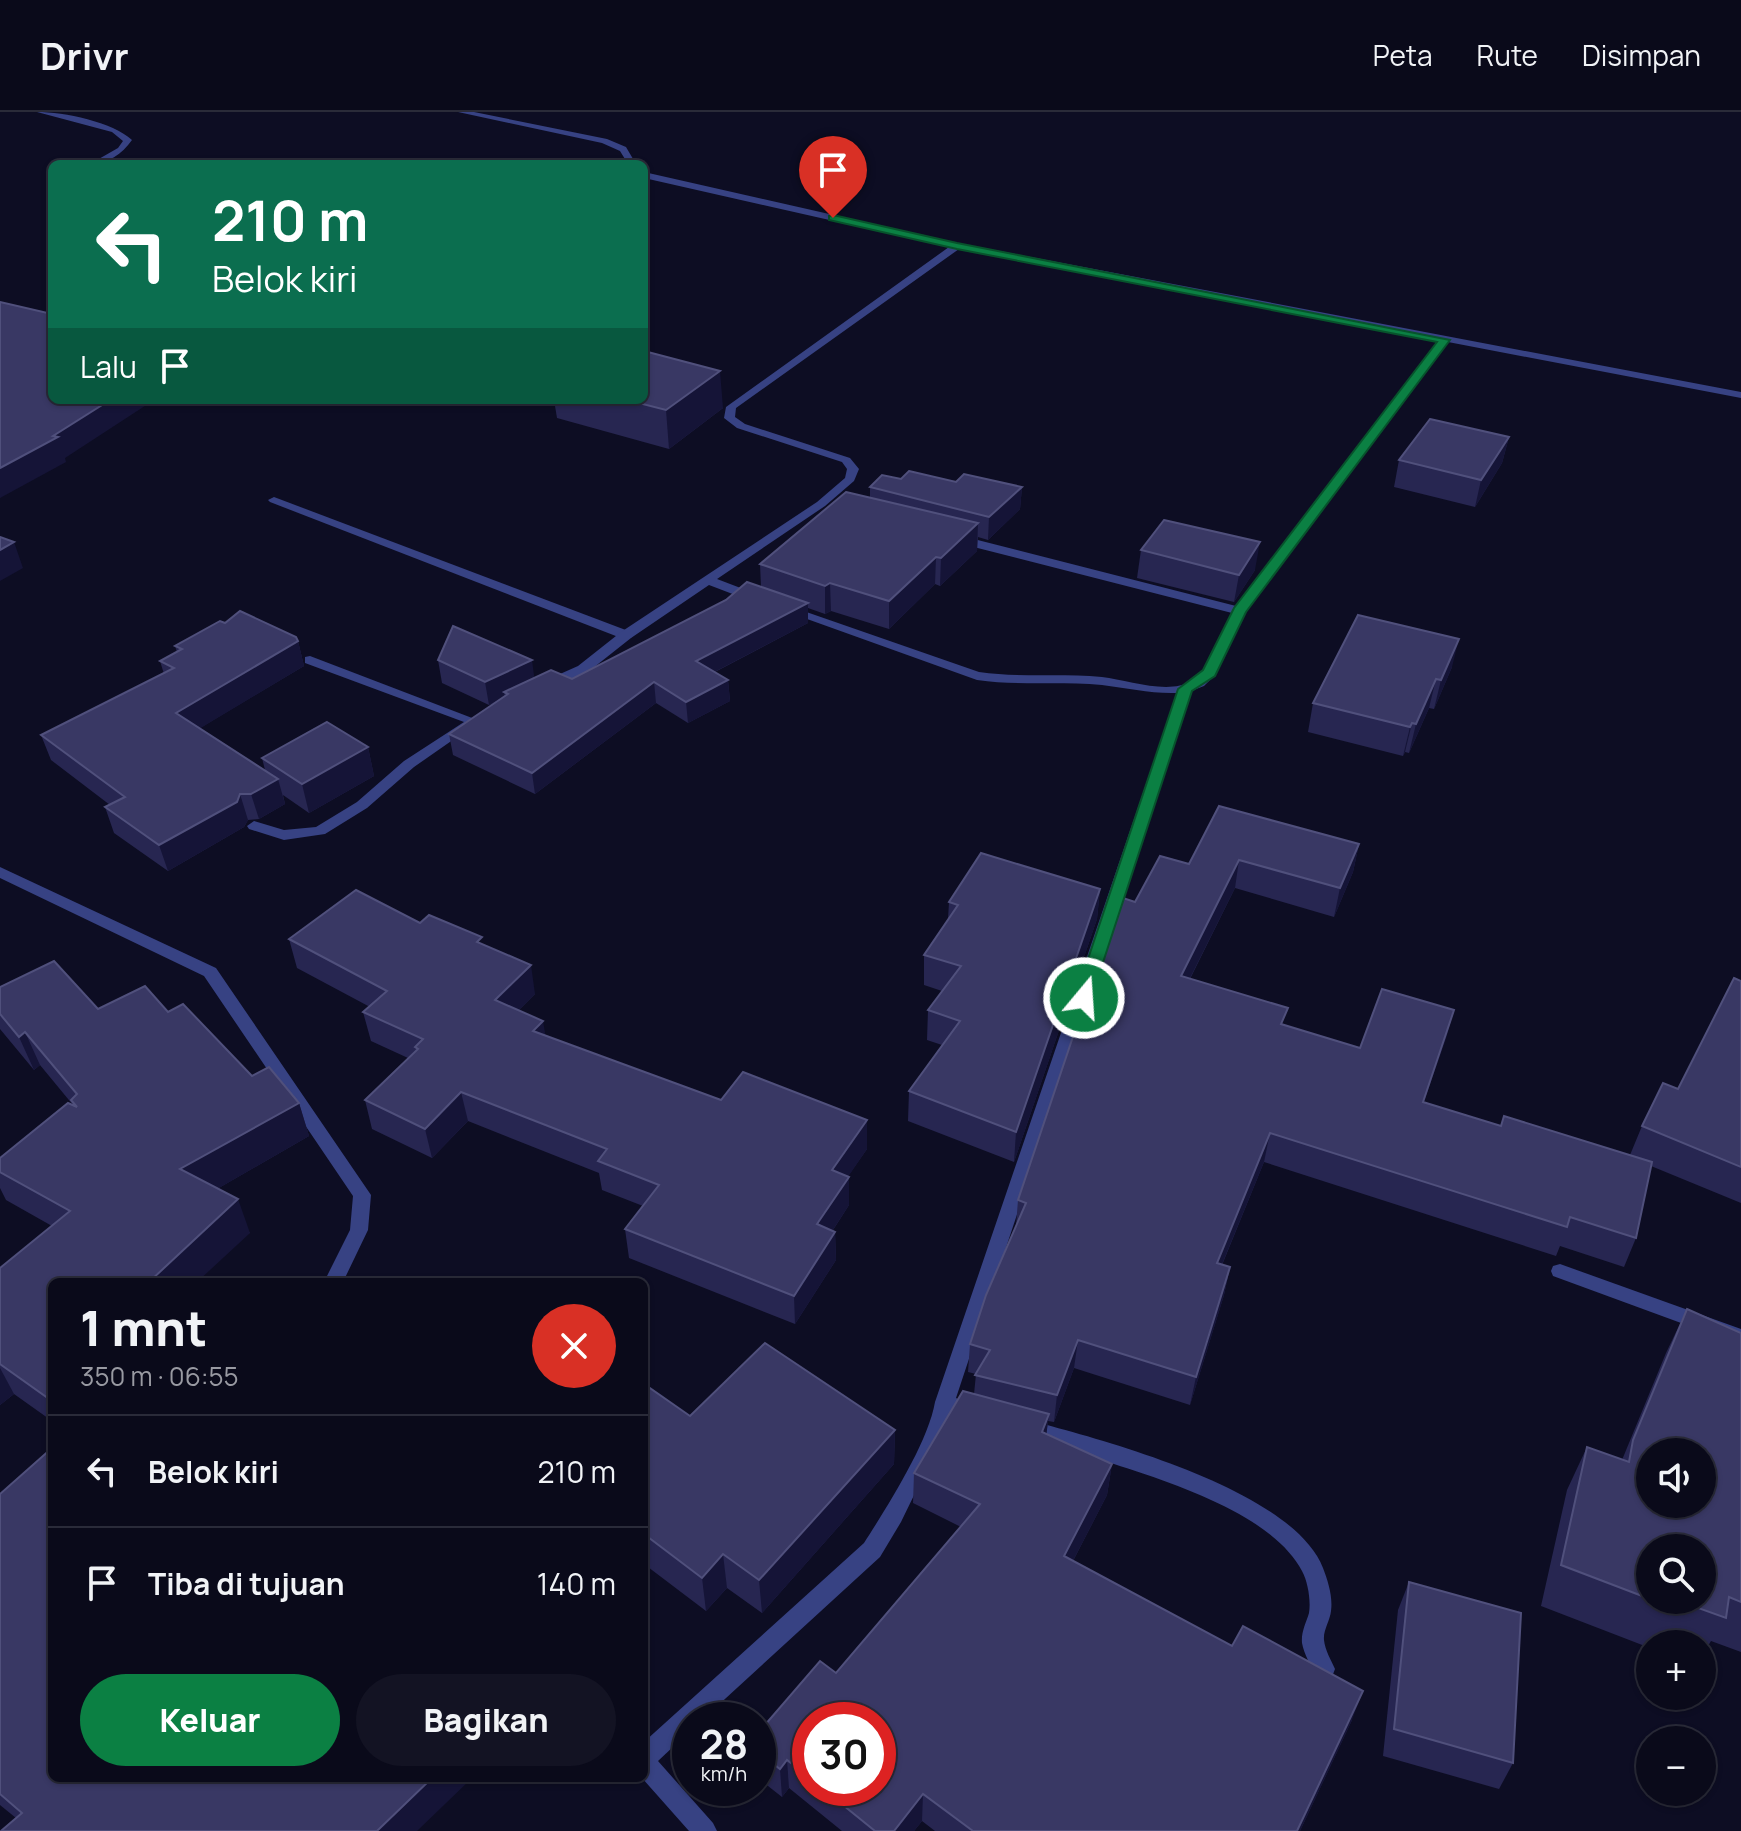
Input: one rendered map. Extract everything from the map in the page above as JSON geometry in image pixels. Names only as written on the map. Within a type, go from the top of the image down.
[{"type":"street","points":[[41,112],[115,130],[128,140],[121,150],[102,160]]},
{"type":"street","points":[[462,112],[604,141],[623,149],[630,160]]},
{"type":"street","points":[[648,176],[957,246],[1741,395]]},
{"type":"street","points":[[529,693],[583,669],[626,635],[821,504],[850,479],[853,469],[846,460],[741,426],[729,418],[731,407],[957,246]]},
{"type":"street","points":[[779,606],[977,676],[1005,680],[1100,681],[1162,690],[1185,689],[1209,673],[1239,611],[1444,340]]},
{"type":"street","points":[[274,500],[626,635]]},
{"type":"street","points":[[821,504],[837,508]]},
{"type":"street","points":[[945,536],[1239,611]]},
{"type":"street","points":[[708,580],[765,601]]},
{"type":"street","points":[[310,660],[473,721]]},
{"type":"street","points":[[648,1756],[872,1550],[894,1515],[942,1420],[945,1402],[1185,689]]},
{"type":"street","points":[[254,826],[284,835],[320,831],[362,805],[409,764],[487,714]]},
{"type":"street","points":[[0,892],[7,876],[210,972],[362,1195],[365,1214],[361,1231],[335,1278]]},
{"type":"street","points":[[1560,1271],[1741,1337]]},
{"type":"street","points":[[945,1402],[972,1415],[1068,1438],[1188,1480],[1258,1514],[1294,1542],[1313,1566],[1320,1607],[1313,1641],[1324,1669]]},
{"type":"street","points":[[648,1765],[705,1831]]},
{"type":"building","points":[[0,302],[48,313],[48,404],[104,404],[53,436],[58,437],[0,468]]},
{"type":"building","points":[[648,352],[720,371],[666,410],[643,404],[648,404]]},
{"type":"building","points":[[1430,419],[1509,437],[1481,480],[1399,460]]},
{"type":"building","points":[[909,471],[956,482],[964,474],[1022,487],[989,517],[870,487],[882,475],[901,479]]},
{"type":"building","points":[[846,492],[978,523],[889,601],[830,583],[825,586],[760,564]]},
{"type":"building","points":[[1164,520],[1260,542],[1239,575],[1141,550]]},
{"type":"building","points":[[0,537],[14,542],[0,550]]},
{"type":"building","points":[[747,582],[808,603],[696,661],[728,680],[686,702],[654,682],[532,773],[449,734],[508,694],[504,692],[551,670],[572,679],[726,600]]},
{"type":"building","points":[[240,611],[296,637],[298,641],[176,713],[278,779],[251,794],[240,794],[237,802],[159,845],[105,807],[125,797],[41,735],[174,668],[160,661],[182,649],[175,646],[220,621],[225,623]]},
{"type":"building","points":[[1358,615],[1459,639],[1441,680],[1436,679],[1416,724],[1412,723],[1410,727],[1313,703]]},
{"type":"building","points":[[453,626],[532,660],[485,682],[438,660]]},
{"type":"building","points":[[327,722],[368,747],[302,784],[262,758]]},
{"type":"building","points":[[1219,806],[1359,844],[1340,888],[1239,860],[1181,976],[1288,1008],[1281,1024],[1360,1048],[1382,989],[1454,1010],[1423,1102],[1501,1126],[1504,1116],[1652,1162],[1636,1238],[1570,1217],[1567,1227],[1270,1133],[1217,1263],[1230,1267],[1196,1377],[1078,1340],[1057,1395],[975,1375],[990,1350],[970,1344],[986,1295],[1026,1203],[1018,1200],[1120,897],[1135,902],[1160,856],[1189,864]]},
{"type":"building","points":[[981,853],[1100,889],[1016,1132],[909,1091],[960,1021],[928,1010],[961,966],[924,955],[958,905],[949,902]]},
{"type":"building","points":[[356,890],[420,923],[429,915],[482,937],[477,942],[531,965],[495,1000],[543,1021],[533,1031],[721,1100],[743,1072],[867,1120],[832,1170],[849,1177],[817,1224],[835,1232],[794,1296],[625,1229],[659,1185],[598,1161],[607,1149],[461,1092],[425,1129],[365,1100],[418,1049],[415,1047],[423,1039],[363,1012],[387,991],[289,939]]},
{"type":"building","points":[[54,961],[98,1009],[145,986],[168,1012],[183,1004],[252,1076],[269,1067],[299,1103],[180,1169],[238,1199],[153,1278],[48,1278],[48,1398],[0,1364],[0,1268],[70,1211],[0,1172],[0,1158],[68,1103],[77,1107],[71,1100],[77,1094],[25,1032],[19,1037],[0,1014],[0,987]]},
{"type":"building","points":[[1734,978],[1741,981],[1741,1167],[1642,1126],[1663,1083],[1678,1089]]},
{"type":"building","points":[[1687,1309],[1741,1333],[1741,1602],[1729,1597],[1726,1618],[1715,1614],[1716,1534],[1636,1534],[1636,1594],[1561,1565],[1587,1447],[1629,1462],[1633,1440]]},
{"type":"building","points":[[765,1343],[895,1430],[759,1580],[723,1554],[702,1578],[648,1537],[648,1387],[690,1416]]},
{"type":"building","points":[[963,1391],[1049,1414],[1042,1432],[1112,1464],[1064,1556],[1232,1646],[1243,1626],[1363,1691],[1297,1831],[973,1831],[923,1794],[894,1831],[875,1831],[844,1806],[896,1806],[896,1702],[792,1702],[792,1764],[787,1760],[780,1769],[776,1766],[776,1712],[820,1661],[836,1673],[980,1504],[914,1473]]},
{"type":"building","points":[[48,1452],[48,1782],[428,1782],[377,1831],[1,1831],[22,1813],[0,1794],[0,1494]]},
{"type":"building","points":[[1409,1582],[1521,1613],[1513,1763],[1394,1729]]},
{"type":"route","points":[[833,218],[957,246],[1444,340],[1239,611],[1209,673],[1199,683],[1185,689],[1084,998]]}]
